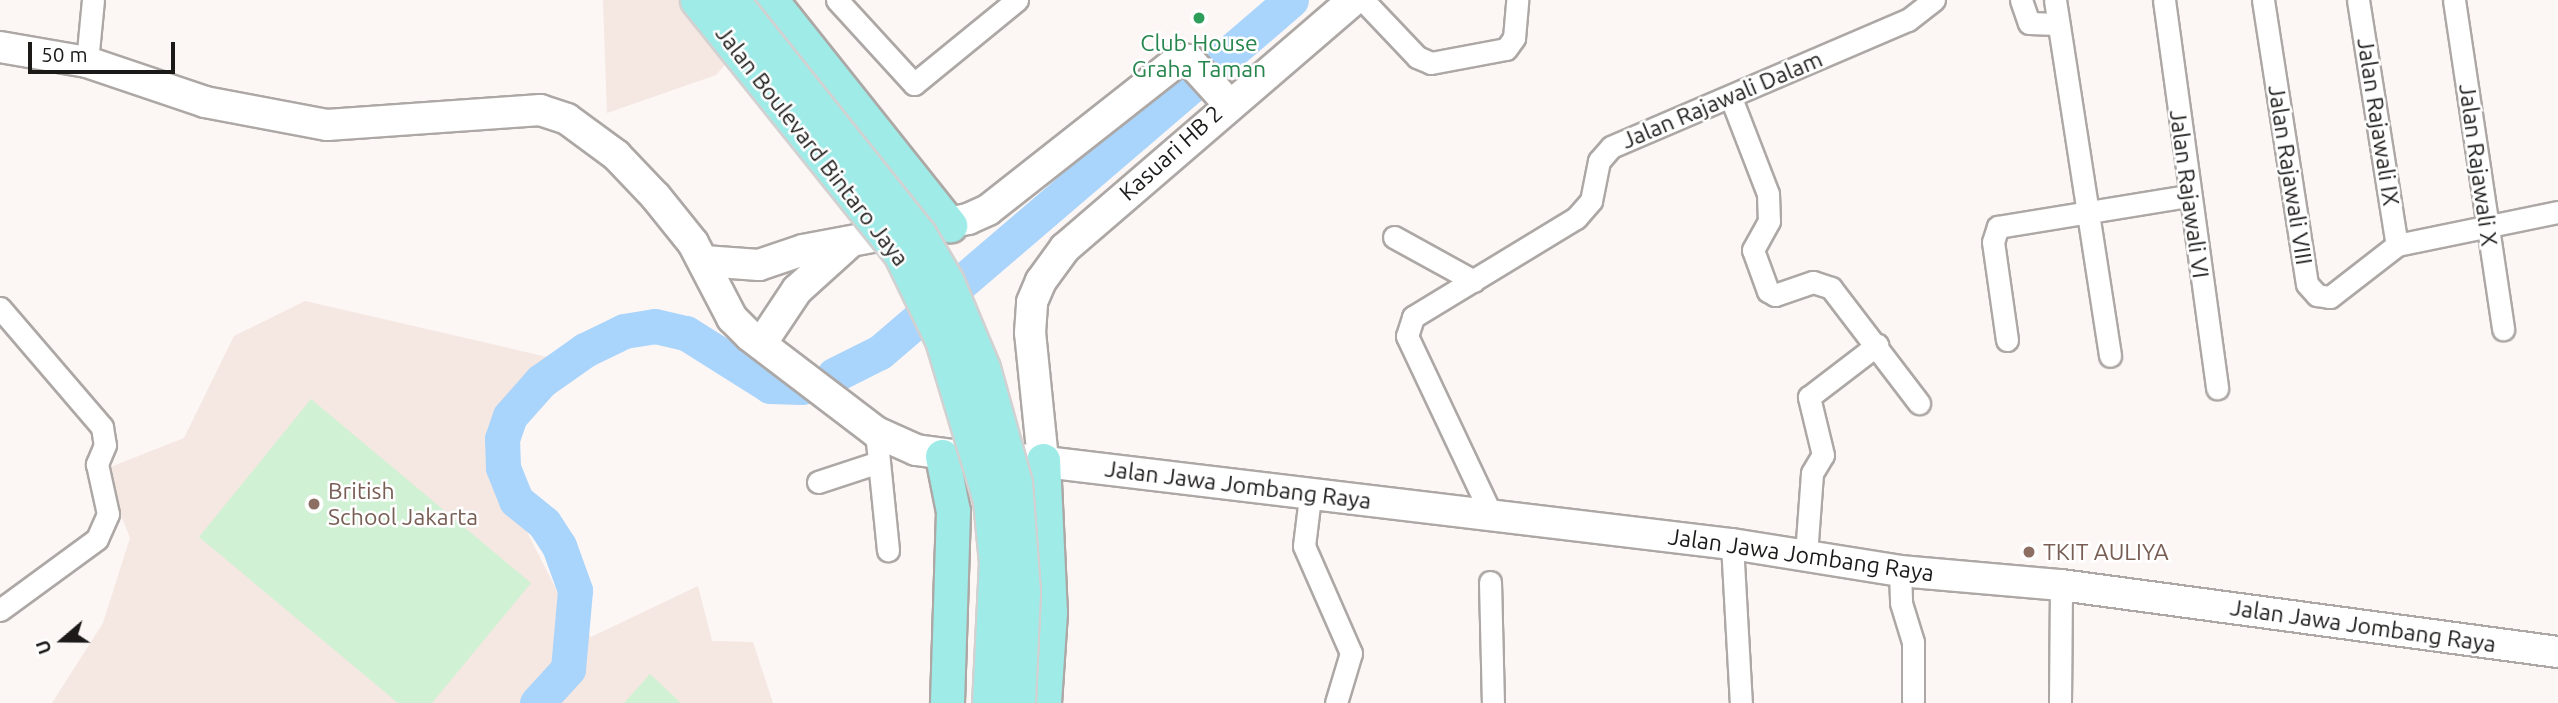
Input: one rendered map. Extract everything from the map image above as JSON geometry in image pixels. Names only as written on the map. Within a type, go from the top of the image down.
[{"type":"main road","name":"Jalan Boulevard Bintaro Jaya","points":[[697,0],[900,253],[942,340],[990,500],[996,562],[989,703]]},
{"type":"main road","name":"Jalan Boulevard Bintaro Jaya","points":[[732,0],[919,234],[947,282],[983,368],[1015,483],[1023,591],[1018,703]]},
{"type":"main road","points":[[771,0],[950,225]]},
{"type":"main road","points":[[1224,98],[1353,0]]},
{"type":"main road","name":"Jalan Jawa Jombang Raya","points":[[0,47],[86,62],[205,103],[327,125],[540,110],[567,119],[615,155],[656,197],[704,261],[732,318],[761,344],[876,432],[942,456],[1043,460],[1310,497],[1732,544],[1900,571],[2061,585],[2558,652]]},
{"type":"main road","name":"Kasuari HB 2","points":[[704,261],[759,265],[803,250],[950,225],[988,210],[1177,60],[1189,60],[1224,98],[1065,248],[1041,281],[1032,302],[1030,333],[1043,460]]},
{"type":"main road","points":[[761,344],[797,290],[848,244]]},
{"type":"main road","points":[[942,456],[953,511],[947,703]]},
{"type":"main road","points":[[1043,460],[1050,612],[1044,703]]},
{"type":"street","points":[[86,62],[93,0]]},
{"type":"street","points":[[837,0],[914,84],[1017,0]]},
{"type":"street","points":[[1363,0],[1417,57],[1431,63],[1506,50],[1514,38],[1517,0]]},
{"type":"street","name":"Jalan Rajawali Dalam","points":[[1492,516],[1407,336],[1413,317],[1576,218],[1591,201],[1599,161],[1611,147],[1731,98],[1908,20],[1934,0]]},
{"type":"street","points":[[2021,0],[2029,23],[2057,24]]},
{"type":"street","points":[[2055,0],[2110,356]]},
{"type":"street","name":"Jalan Rajawali VI","points":[[2164,0],[2188,196],[2217,388]]},
{"type":"street","name":"Jalan Rajawali VIII","points":[[2263,0],[2307,284],[2317,295],[2330,297],[2397,245],[2558,212]]},
{"type":"street","name":"Jalan Rajawali IX","points":[[2358,0],[2397,245]]},
{"type":"street","name":"Jalan Rajawali X","points":[[2454,0],[2503,329]]},
{"type":"street","points":[[1731,98],[1768,194],[1769,221],[1753,250],[1768,291],[1775,295],[1813,282],[1831,288],[1919,403]]},
{"type":"street","points":[[2007,340],[1993,233],[1998,227],[2188,196]]},
{"type":"street","points":[[1394,237],[1474,281]]},
{"type":"street","points":[[0,308],[102,427],[105,445],[97,464],[108,514],[103,530],[0,610]]},
{"type":"street","points":[[1806,555],[1812,473],[1823,454],[1810,397],[1877,345]]},
{"type":"street","points":[[876,432],[888,550]]},
{"type":"street","points":[[818,482],[879,462]]},
{"type":"street","points":[[1310,497],[1304,546],[1350,653],[1335,703]]},
{"type":"street","points":[[1732,544],[1741,703]]},
{"type":"street","points":[[1900,571],[1901,603],[1913,642],[1914,702]]},
{"type":"street","points":[[1490,582],[1493,703]]},
{"type":"street","points":[[2060,703],[2061,585]]},
{"type":"shaded area","points":[[603,0],[782,0],[716,75],[607,113]]},
{"type":"shaded area","name":"British School Jakarta","points":[[305,301],[556,359],[489,426],[491,461],[558,593],[591,637],[698,586],[712,641],[753,642],[773,703],[52,703],[103,623],[130,538],[103,470],[184,438],[234,336]]},
{"type":"green space","points":[[311,399],[531,583],[432,703],[398,703],[199,537]]},
{"type":"green space","points":[[650,674],[681,703],[624,703]]},
{"type":"waterway","points":[[834,375],[880,352],[1291,0]]},
{"type":"waterway","points":[[537,703],[568,669],[575,590],[559,546],[544,523],[516,500],[503,467],[502,439],[510,416],[541,381],[585,350],[624,331],[655,326],[686,333],[770,386],[802,387]]},
{"type":"place","name":"Club House Graha Taman","points":[[1199,18]]},
{"type":"place","name":"British School Jakarta","points":[[314,504]]},
{"type":"place","name":"TKIT AULIYA","points":[[2029,552]]}]
